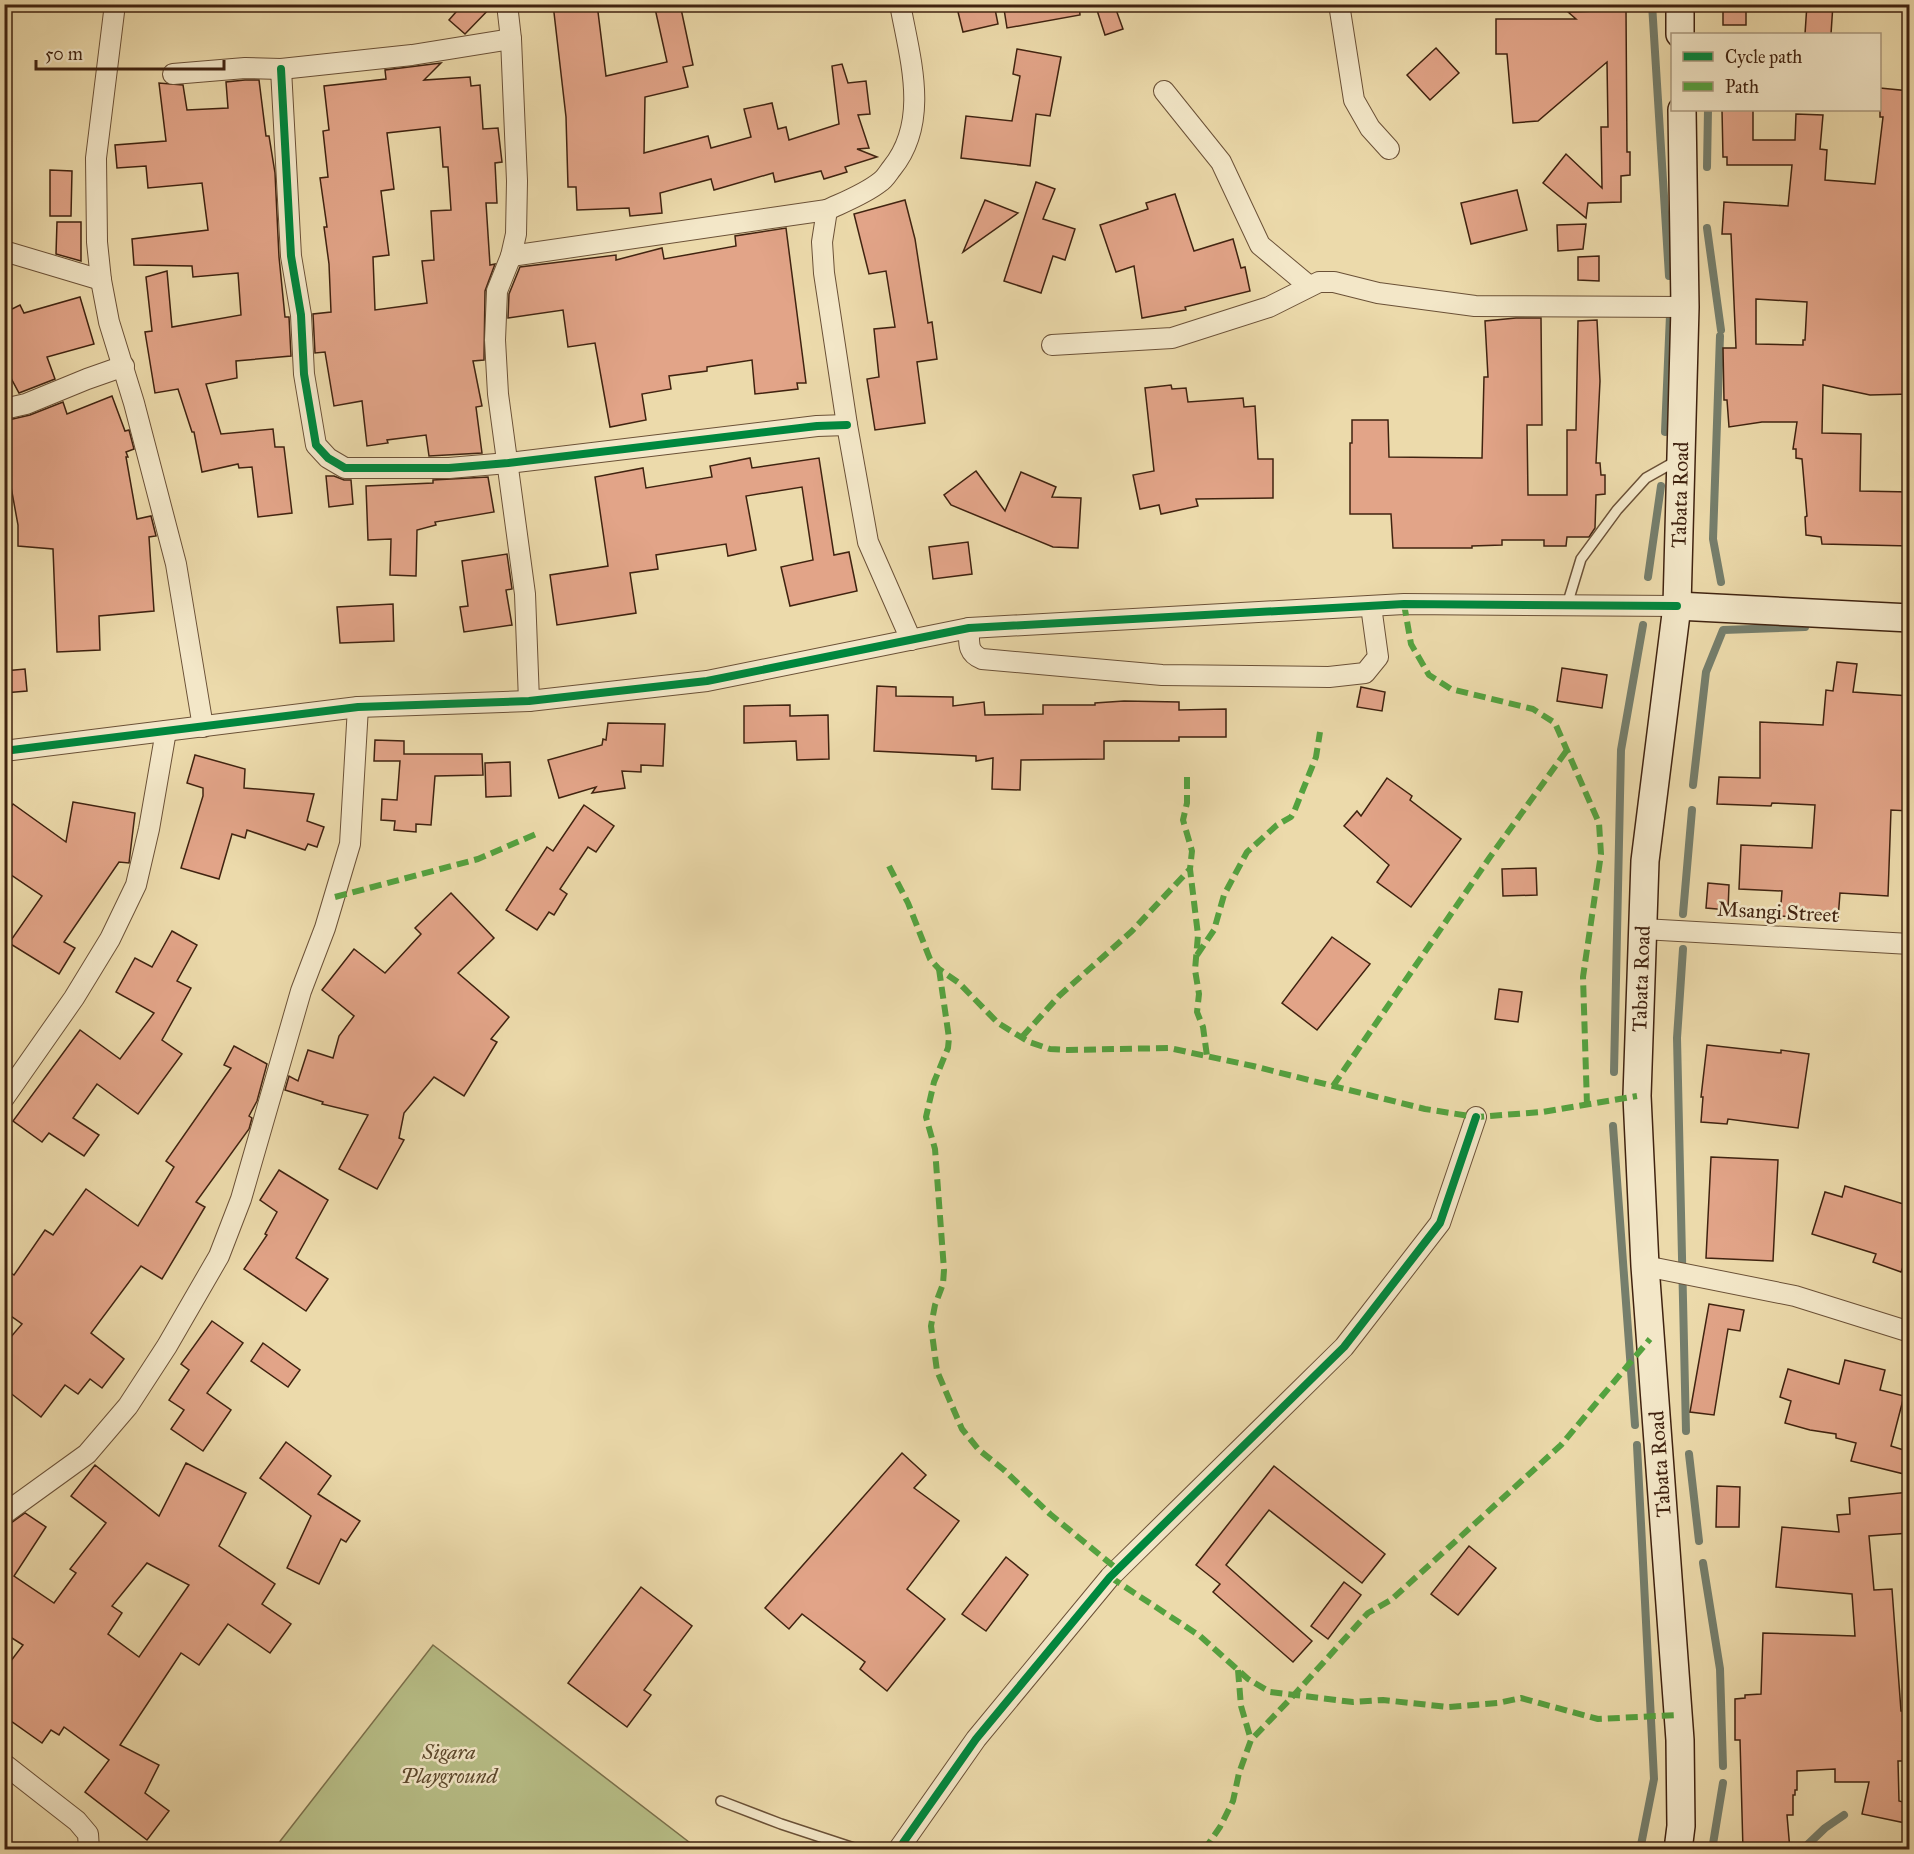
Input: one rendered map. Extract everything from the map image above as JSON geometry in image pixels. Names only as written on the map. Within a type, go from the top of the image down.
[{"type":"main road","points":[[1680,4],[1680,33]]},
{"type":"main road","name":"Tabata Road","points":[[1678,1850],[1680,1740],[1645,1266],[1637,1096],[1645,861],[1677,606],[1685,307],[1682,111]]},
{"type":"main road","points":[[1677,606],[1910,618]]},
{"type":"street","points":[[116,4],[96,158],[100,280],[109,322],[176,564],[202,727]]},
{"type":"street","points":[[507,4],[511,39],[516,234],[511,256],[497,291],[495,340],[498,394],[525,594],[529,701]]},
{"type":"street","points":[[511,256],[827,210],[881,182],[900,157],[911,134],[916,106],[900,4]]},
{"type":"street","points":[[1339,4],[1354,100],[1370,128],[1389,149]]},
{"type":"street","points":[[173,74],[281,69],[412,55],[511,39]]},
{"type":"street","points":[[281,69],[291,256],[301,315],[303,374],[316,445],[328,458],[345,468],[449,468],[847,424]]},
{"type":"street","points":[[1164,91],[1221,162],[1260,244],[1309,286]]},
{"type":"street","points":[[827,210],[822,242],[824,273],[868,542],[911,640]]},
{"type":"street","points":[[4,251],[100,280]]},
{"type":"street","points":[[1052,345],[1172,338],[1269,307],[1319,282],[1334,282],[1378,293],[1474,306],[1685,307]]},
{"type":"street","points":[[4,409],[26,404],[123,366]]},
{"type":"street","points":[[4,751],[358,707],[529,701],[707,681],[969,628],[1404,604],[1677,606]]},
{"type":"street","points":[[969,628],[969,649],[974,656],[982,659],[1162,675],[1329,678],[1365,673],[1378,657],[1371,606]]},
{"type":"street","points":[[4,1514],[87,1454],[128,1406],[167,1346],[219,1256],[241,1199],[301,991],[325,928],[350,844],[358,707]]},
{"type":"street","points":[[4,1098],[74,998],[110,939],[136,885],[149,829],[166,731]]},
{"type":"street","name":"Msangi Street","points":[[1643,928],[1910,944]]},
{"type":"street","points":[[898,1850],[976,1739],[1110,1577],[1344,1347],[1440,1223],[1476,1117]]},
{"type":"street","points":[[1645,1266],[1795,1296],[1910,1332]]},
{"type":"street","points":[[4,1764],[77,1821],[88,1834],[89,1850]]},
{"type":"lane","points":[[1566,605],[1581,559],[1617,510],[1646,478],[1680,459]]},
{"type":"lane","points":[[721,1801],[860,1850]]},
{"type":"green space","name":"Sigara Playground","points":[[433,1645],[698,1849],[274,1849]]},
{"type":"building","points":[[463,4],[494,4],[465,34],[449,20]]},
{"type":"building","points":[[553,4],[597,4],[606,76],[667,62],[654,4],[680,4],[693,65],[683,67],[688,87],[645,97],[644,153],[708,136],[711,148],[751,137],[744,109],[772,103],[778,129],[786,127],[789,140],[839,124],[832,66],[842,64],[848,83],[866,81],[870,114],[858,115],[869,148],[857,149],[877,157],[845,167],[847,172],[824,179],[821,171],[775,182],[773,173],[714,190],[711,179],[660,193],[662,213],[630,216],[629,208],[577,210],[576,187],[568,187],[566,117]]},
{"type":"building","points":[[956,4],[994,4],[998,24],[963,32]]},
{"type":"building","points":[[1027,4],[1079,4],[1080,15],[1007,28],[1004,9]]},
{"type":"building","points":[[1095,4],[1114,4],[1123,29],[1105,35]]},
{"type":"building","points":[[1723,4],[1746,4],[1746,25],[1723,25]]},
{"type":"building","points":[[1807,4],[1833,4],[1831,33],[1805,33]]},
{"type":"building","points":[[1626,10],[1627,152],[1630,152],[1630,175],[1621,176],[1621,202],[1588,203],[1586,218],[1543,183],[1566,154],[1602,188],[1601,127],[1608,127],[1607,62],[1538,121],[1513,123],[1507,54],[1496,54],[1496,19],[1576,19],[1568,12]]},
{"type":"building","points":[[1436,48],[1459,73],[1430,100],[1407,75]]},
{"type":"building","points":[[1017,49],[1061,57],[1050,116],[1036,114],[1030,166],[961,158],[966,116],[1012,121],[1020,76],[1013,74]]},
{"type":"building","points":[[441,63],[424,80],[470,77],[471,86],[480,85],[483,129],[498,128],[502,162],[495,163],[497,203],[486,203],[490,265],[495,264],[485,291],[484,360],[473,361],[482,406],[476,407],[482,453],[429,456],[426,435],[387,440],[388,443],[367,446],[362,401],[334,406],[325,352],[315,353],[313,314],[331,312],[329,264],[324,227],[327,227],[320,178],[328,177],[323,131],[329,130],[324,86],[386,79],[385,70]],"holes":[[[440,127],[443,167],[448,167],[451,210],[431,211],[434,260],[422,261],[427,303],[375,310],[373,257],[389,255],[381,191],[394,189],[387,133]]]},
{"type":"building","points":[[259,80],[266,136],[269,136],[275,173],[279,257],[285,317],[289,317],[291,356],[236,361],[237,378],[206,384],[221,434],[273,429],[275,447],[284,447],[292,513],[258,517],[252,467],[239,468],[238,464],[202,472],[194,432],[192,432],[178,389],[155,393],[145,332],[152,331],[146,277],[167,271],[172,327],[241,315],[238,273],[193,277],[192,266],[134,265],[132,239],[208,230],[202,183],[148,188],[146,166],[117,168],[115,145],[166,141],[159,83],[183,85],[187,110],[228,108],[226,82]]},
{"type":"building","points":[[1881,88],[1910,91],[1910,394],[1870,395],[1823,385],[1822,433],[1861,434],[1860,491],[1910,492],[1910,546],[1822,544],[1821,537],[1806,535],[1805,517],[1807,516],[1802,459],[1796,458],[1796,449],[1793,449],[1797,422],[1762,422],[1729,427],[1727,400],[1724,400],[1723,348],[1736,348],[1731,234],[1722,234],[1724,202],[1788,206],[1792,165],[1727,165],[1727,157],[1723,157],[1722,111],[1753,111],[1753,140],[1795,140],[1796,114],[1823,115],[1820,149],[1827,150],[1825,180],[1875,184],[1883,117],[1880,117]],"holes":[[[1756,299],[1807,302],[1805,340],[1803,340],[1803,345],[1756,344]]]},
{"type":"building","points":[[50,170],[72,171],[71,216],[50,216]]},
{"type":"building","points":[[1036,182],[1055,189],[1043,219],[1075,229],[1065,260],[1053,256],[1041,293],[1004,281]]},
{"type":"building","points":[[1517,190],[1527,230],[1471,244],[1461,203]]},
{"type":"building","points":[[1175,194],[1194,251],[1233,239],[1241,268],[1245,267],[1250,291],[1185,307],[1186,310],[1142,318],[1134,266],[1116,272],[1100,225],[1148,209],[1146,203]]},
{"type":"building","points":[[905,200],[915,239],[928,323],[932,322],[937,359],[917,362],[925,423],[875,430],[867,379],[879,377],[874,329],[895,327],[886,271],[869,274],[854,214]]},
{"type":"building","points":[[985,200],[1018,213],[963,252]]},
{"type":"building","points":[[57,222],[81,222],[81,261],[56,254]]},
{"type":"building","points":[[1586,224],[1583,249],[1558,251],[1557,225]]},
{"type":"building","points":[[786,228],[806,383],[797,383],[798,389],[755,394],[752,360],[707,367],[707,371],[669,376],[671,389],[642,394],[646,420],[610,427],[595,343],[568,347],[563,310],[508,318],[509,294],[520,267],[616,255],[616,260],[662,248],[664,259],[736,246],[735,236]]},
{"type":"building","points":[[1599,256],[1599,281],[1578,280],[1578,257]]},
{"type":"building","points":[[80,297],[94,344],[47,357],[55,379],[19,393],[4,365],[4,313],[20,305],[24,313]]},
{"type":"building","points":[[1541,318],[1542,425],[1527,425],[1528,495],[1567,495],[1567,430],[1576,430],[1578,321],[1597,320],[1600,381],[1596,463],[1600,463],[1601,475],[1605,475],[1605,494],[1596,495],[1595,528],[1589,537],[1567,537],[1566,546],[1544,546],[1544,540],[1502,540],[1502,545],[1472,546],[1472,548],[1393,548],[1391,514],[1350,514],[1352,420],[1388,420],[1389,457],[1482,458],[1484,377],[1488,377],[1485,321]]},
{"type":"building","points":[[1171,385],[1172,389],[1186,388],[1188,402],[1243,398],[1244,407],[1255,406],[1258,459],[1273,459],[1273,498],[1196,499],[1198,506],[1161,514],[1159,505],[1140,509],[1133,475],[1154,471],[1145,388]]},
{"type":"building","points":[[112,396],[125,431],[129,430],[134,449],[126,452],[128,457],[126,457],[137,519],[151,516],[156,536],[149,537],[154,611],[99,616],[100,650],[57,652],[53,549],[18,546],[18,525],[9,476],[4,477],[4,421],[30,415],[63,402],[67,414]]},
{"type":"building","points":[[750,458],[752,468],[819,458],[834,555],[849,552],[857,591],[790,606],[781,567],[813,560],[802,487],[746,496],[756,550],[728,556],[726,544],[656,555],[658,569],[630,573],[636,613],[557,625],[550,575],[608,566],[595,477],[643,468],[646,488],[712,477],[710,466]]},
{"type":"building","points":[[976,471],[1005,511],[1021,472],[1056,487],[1052,497],[1081,498],[1078,548],[1053,547],[951,505],[944,495]]},
{"type":"building","points":[[326,476],[351,480],[353,504],[329,507]]},
{"type":"building","points":[[488,477],[494,512],[435,522],[436,525],[417,530],[416,576],[390,575],[391,539],[368,540],[366,486],[433,483],[433,480]]},
{"type":"building","points":[[968,542],[972,574],[933,579],[929,547]]},
{"type":"building","points":[[507,554],[512,589],[506,590],[512,625],[464,632],[460,607],[468,606],[462,561]]},
{"type":"building","points":[[393,604],[394,641],[340,643],[337,607]]},
{"type":"building","points":[[1837,662],[1857,664],[1853,692],[1910,696],[1910,811],[1891,810],[1888,896],[1840,893],[1838,919],[1780,916],[1782,891],[1739,889],[1741,845],[1812,848],[1815,805],[1717,804],[1719,777],[1760,778],[1760,722],[1823,725],[1826,690],[1833,691]]},
{"type":"building","points":[[1562,668],[1607,675],[1602,708],[1557,701]]},
{"type":"building","points":[[25,669],[27,691],[4,693],[4,671]]},
{"type":"building","points":[[877,686],[896,687],[896,696],[953,697],[953,706],[984,702],[985,715],[1043,714],[1043,705],[1095,705],[1095,703],[1124,701],[1179,702],[1179,710],[1226,709],[1226,737],[1179,737],[1179,741],[1104,741],[1104,759],[1021,760],[1020,790],[992,789],[993,758],[976,761],[976,756],[874,751]]},
{"type":"building","points":[[1361,687],[1385,692],[1382,711],[1357,707]]},
{"type":"building","points":[[790,705],[790,716],[828,715],[829,759],[797,760],[796,741],[744,743],[744,706]]},
{"type":"building","points":[[608,723],[665,724],[663,766],[641,765],[641,772],[622,771],[625,788],[592,793],[596,787],[559,798],[548,760],[602,745],[603,739],[606,740]]},
{"type":"building","points":[[375,740],[404,741],[404,754],[482,754],[483,775],[435,776],[431,825],[416,824],[416,832],[394,830],[395,821],[381,820],[382,799],[397,800],[400,761],[374,761]]},
{"type":"building","points":[[195,755],[245,769],[244,788],[314,794],[307,821],[324,827],[317,847],[308,844],[305,850],[247,830],[245,838],[232,834],[219,879],[181,868],[203,796],[203,788],[187,783]]},
{"type":"building","points":[[510,762],[511,796],[486,797],[485,763]]},
{"type":"building","points":[[1387,778],[1412,796],[1410,800],[1461,839],[1411,907],[1377,882],[1389,865],[1344,826],[1357,811],[1361,816]]},
{"type":"building","points":[[73,802],[135,813],[129,863],[119,862],[64,942],[75,948],[59,974],[9,943],[42,896],[4,870],[4,816],[13,804],[66,842]]},
{"type":"building","points":[[584,805],[614,826],[596,852],[588,847],[560,889],[567,894],[554,915],[549,912],[537,930],[506,910],[547,847],[553,851]]},
{"type":"building","points":[[1536,868],[1537,895],[1503,896],[1502,869]]},
{"type":"building","points":[[1708,883],[1729,885],[1728,910],[1706,908]]},
{"type":"building","points":[[451,893],[494,938],[458,973],[509,1017],[491,1039],[497,1042],[464,1096],[434,1077],[404,1113],[399,1138],[404,1140],[377,1189],[339,1169],[368,1115],[322,1104],[323,1102],[285,1090],[289,1076],[298,1081],[308,1050],[333,1058],[339,1036],[354,1016],[322,990],[354,949],[385,973],[421,934],[415,928]]},
{"type":"building","points":[[172,931],[197,945],[177,981],[191,988],[162,1040],[182,1054],[138,1114],[97,1084],[73,1118],[99,1135],[84,1156],[49,1133],[42,1142],[13,1121],[80,1030],[120,1059],[154,1013],[116,992],[135,958],[152,967]]},
{"type":"building","points":[[1332,937],[1370,964],[1317,1030],[1282,1003]]},
{"type":"building","points":[[1499,989],[1522,992],[1518,1022],[1495,1019]]},
{"type":"building","points":[[1707,1045],[1809,1054],[1798,1128],[1728,1119],[1727,1124],[1701,1122],[1703,1097],[1701,1097]]},
{"type":"building","points":[[234,1046],[267,1064],[257,1101],[249,1116],[252,1118],[249,1129],[196,1202],[205,1207],[162,1279],[141,1266],[91,1333],[124,1359],[102,1388],[90,1379],[78,1394],[65,1385],[41,1417],[4,1388],[4,1345],[22,1324],[4,1311],[4,1268],[14,1275],[45,1230],[53,1235],[86,1189],[138,1226],[174,1167],[166,1161],[231,1068],[224,1065]]},
{"type":"building","points":[[1711,1157],[1778,1160],[1773,1261],[1706,1258]]},
{"type":"building","points":[[279,1170],[328,1200],[296,1258],[328,1279],[306,1311],[244,1269],[267,1235],[265,1234],[277,1212],[260,1200]]},
{"type":"building","points":[[1845,1186],[1910,1206],[1910,1249],[1901,1272],[1873,1262],[1876,1254],[1812,1234],[1825,1192],[1842,1197]]},
{"type":"building","points":[[1709,1304],[1744,1310],[1740,1331],[1728,1329],[1714,1415],[1690,1412]]},
{"type":"building","points":[[212,1321],[243,1343],[207,1393],[231,1410],[203,1451],[171,1429],[184,1410],[169,1400],[189,1370],[181,1364]]},
{"type":"building","points":[[263,1343],[300,1370],[288,1387],[251,1361]]},
{"type":"building","points":[[1845,1360],[1885,1370],[1880,1390],[1904,1396],[1891,1446],[1910,1452],[1904,1474],[1851,1461],[1856,1443],[1836,1438],[1836,1434],[1785,1423],[1791,1401],[1780,1397],[1788,1369],[1839,1384]]},
{"type":"building","points":[[286,1442],[331,1476],[318,1494],[360,1521],[346,1542],[341,1539],[319,1584],[287,1568],[311,1516],[260,1478]]},
{"type":"building","points":[[902,1453],[926,1475],[914,1488],[959,1521],[907,1589],[945,1619],[887,1691],[860,1669],[865,1662],[802,1614],[789,1629],[765,1608]]},
{"type":"building","points":[[186,1463],[246,1493],[219,1546],[275,1584],[262,1604],[291,1624],[270,1653],[228,1624],[199,1665],[181,1653],[120,1745],[159,1765],[145,1793],[169,1811],[147,1840],[85,1792],[109,1760],[64,1727],[59,1735],[51,1730],[42,1743],[4,1716],[4,1670],[23,1645],[4,1633],[4,1528],[25,1513],[46,1527],[14,1576],[54,1603],[76,1573],[70,1569],[106,1523],[71,1496],[95,1465],[159,1516]],"holes":[[[147,1563],[189,1585],[139,1657],[108,1634],[122,1613],[112,1606]]]},
{"type":"building","points":[[1274,1466],[1385,1554],[1362,1583],[1269,1510],[1226,1565],[1312,1641],[1293,1662],[1213,1592],[1220,1584],[1196,1565]]},
{"type":"building","points":[[1717,1486],[1740,1487],[1739,1527],[1716,1527]]},
{"type":"building","points":[[1910,1492],[1910,1533],[1869,1536],[1874,1590],[1892,1589],[1901,1711],[1907,1711],[1910,1715],[1910,1761],[1898,1761],[1899,1801],[1910,1804],[1910,1824],[1862,1814],[1869,1782],[1835,1782],[1835,1769],[1797,1771],[1797,1790],[1793,1795],[1793,1815],[1787,1815],[1790,1850],[1743,1850],[1740,1740],[1735,1740],[1735,1699],[1745,1698],[1745,1695],[1761,1694],[1763,1633],[1855,1636],[1852,1594],[1776,1587],[1782,1527],[1839,1532],[1837,1515],[1850,1514],[1849,1498]]},
{"type":"building","points":[[1469,1546],[1496,1568],[1458,1615],[1431,1594]]},
{"type":"building","points":[[1006,1557],[1028,1575],[986,1631],[962,1614]]},
{"type":"building","points":[[1344,1582],[1361,1595],[1328,1639],[1311,1626]]},
{"type":"building","points":[[641,1587],[692,1626],[644,1690],[651,1695],[627,1727],[568,1683]]},
{"type":"waterway","points":[[1652,4],[1669,276]]},
{"type":"waterway","points":[[1707,167],[1708,111]]},
{"type":"waterway","points":[[1707,228],[1721,330]]},
{"type":"waterway","points":[[1665,432],[1670,315]]},
{"type":"waterway","points":[[1720,336],[1713,539],[1721,582]]},
{"type":"waterway","points":[[1648,577],[1661,486]]},
{"type":"waterway","points":[[1614,1072],[1621,750],[1643,625]]},
{"type":"waterway","points":[[1693,785],[1706,672],[1723,630],[1805,627]]},
{"type":"waterway","points":[[1683,914],[1692,810]]},
{"type":"waterway","points":[[1683,949],[1677,1038],[1686,1431]]},
{"type":"waterway","points":[[1613,1126],[1635,1425]]},
{"type":"waterway","points":[[1637,1445],[1654,1779],[1640,1850]]},
{"type":"waterway","points":[[1689,1454],[1699,1541]]},
{"type":"waterway","points":[[1703,1563],[1720,1669],[1723,1766]]},
{"type":"waterway","points":[[1712,1850],[1723,1783]]},
{"type":"waterway","points":[[1802,1850],[1825,1828],[1844,1815]]},
{"type":"marked path","points":[[1404,604],[1411,644],[1429,675],[1451,689],[1533,709],[1555,723],[1599,823],[1601,854],[1583,977],[1587,1105]]},
{"type":"marked path","points":[[1197,955],[1214,930],[1224,895],[1247,852],[1277,825],[1291,817],[1294,812],[1316,757],[1320,732]]},
{"type":"marked path","points":[[1333,1086],[1490,857],[1567,750]]},
{"type":"marked path","points":[[1187,777],[1187,803],[1183,820],[1192,851],[1190,869],[1198,935],[1195,970],[1199,994],[1197,1012],[1203,1027],[1207,1056]]},
{"type":"marked path","points":[[335,897],[478,859],[536,834]]},
{"type":"marked path","points":[[889,866],[908,903],[930,959],[939,969],[959,983],[998,1023],[1029,1042],[1050,1049],[1169,1048],[1253,1066],[1425,1109],[1476,1117],[1542,1112],[1637,1096]]},
{"type":"marked path","points":[[1022,1037],[1059,996],[1132,931],[1190,869]]},
{"type":"marked path","points":[[939,969],[949,1038],[948,1048],[934,1082],[926,1117],[935,1149],[944,1270],[943,1284],[935,1305],[931,1326],[937,1371],[962,1429],[979,1450],[1004,1470],[1050,1514],[1117,1569]]},
{"type":"marked path","points":[[1204,1850],[1220,1827],[1233,1801],[1239,1773],[1251,1740],[1368,1613],[1391,1600],[1561,1445],[1650,1339]]},
{"type":"marked path","points":[[1110,1577],[1200,1636],[1248,1679],[1270,1692],[1353,1702],[1383,1700],[1448,1707],[1498,1703],[1521,1698],[1598,1719],[1678,1715]]},
{"type":"marked path","points":[[1238,1670],[1241,1706],[1251,1740]]},
{"type":"cycle path","points":[[281,69],[291,256],[301,315],[304,374],[316,445],[328,458],[345,468],[449,468],[817,426],[847,425]]},
{"type":"cycle path","points":[[4,751],[358,707],[529,701],[707,681],[969,628],[1404,604],[1677,606]]},
{"type":"cycle path","points":[[898,1850],[976,1739],[1110,1577],[1344,1347],[1440,1223],[1476,1117]]}]
